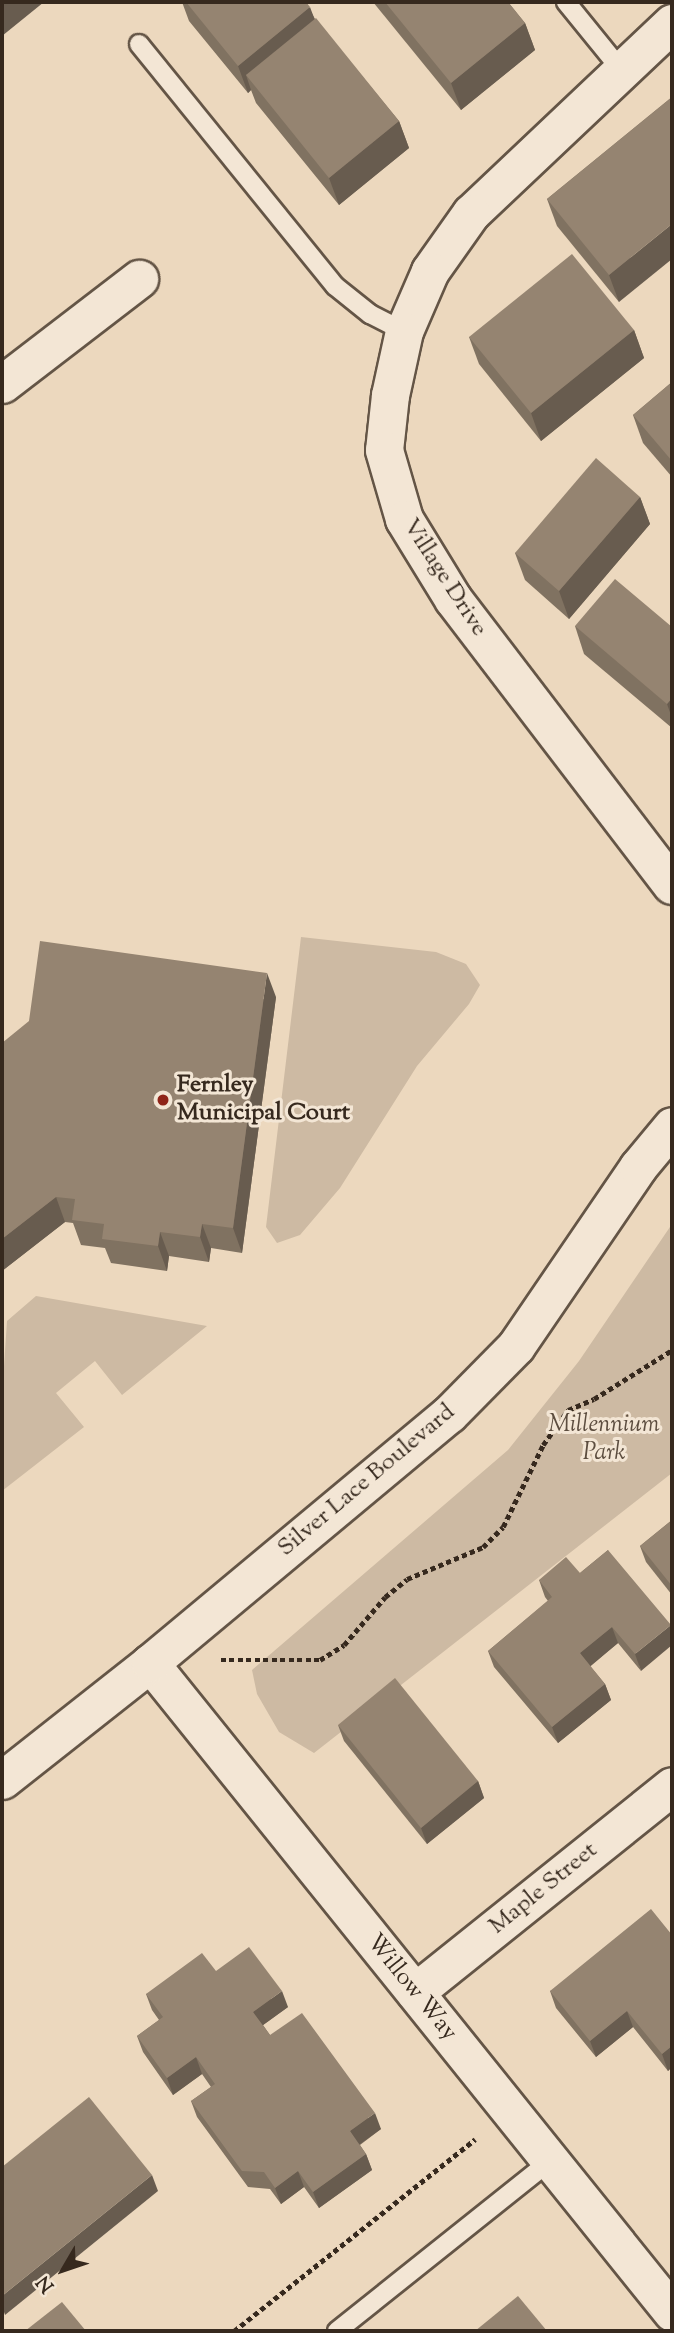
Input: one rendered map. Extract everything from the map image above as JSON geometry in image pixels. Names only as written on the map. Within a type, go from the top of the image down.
[{"type":"street","name":"Village Drive","points":[[672,23],[471,213],[430,271],[404,331],[390,395],[384,450],[404,519],[453,598],[672,885]]},
{"type":"street","points":[[2,384],[139,279]]},
{"type":"street","name":"Silver Lace Boulevard","points":[[2,1780],[150,1663],[449,1415],[507,1356],[638,1167],[672,1126]]},
{"type":"street","name":"Willow Way","points":[[150,1663],[672,2312]]},
{"type":"street","name":"Maple Street","points":[[415,1992],[672,1786]]},
{"type":"lane","points":[[566,2],[622,71]]},
{"type":"lane","points":[[139,44],[335,286],[370,314],[404,331]]},
{"type":"lane","points":[[337,2331],[551,2161]]},
{"type":"path","points":[[215,1660],[320,1661],[344,1645],[385,1597],[407,1579],[483,1547],[503,1527],[543,1445],[568,1410],[594,1399],[672,1350]]},
{"type":"path","points":[[234,2331],[475,2139]]},
{"type":"green space","points":[[301,937],[436,952],[466,964],[480,985],[469,1004],[417,1066],[340,1188],[300,1235],[277,1243],[266,1227]]},
{"type":"green space","name":"Millennium Park","points":[[672,1224],[672,1473],[314,1753],[279,1732],[257,1694],[252,1670],[508,1450],[579,1361]]},
{"type":"green space","points":[[36,1296],[207,1326],[122,1395],[95,1361],[56,1393],[84,1427],[2,1491],[2,1396],[7,1321]]},
{"type":"building","points":[[186,2],[306,2],[310,7],[238,66]]},
{"type":"building","points":[[385,2],[508,2],[525,23],[451,83]]},
{"type":"building","points":[[316,18],[399,121],[329,178],[246,75]]},
{"type":"building","points":[[672,97],[672,224],[609,275],[547,199]]},
{"type":"building","points":[[572,254],[634,330],[531,413],[469,337]]},
{"type":"building","points":[[672,382],[672,461],[633,415]]},
{"type":"building","points":[[596,458],[640,497],[559,591],[515,553]]},
{"type":"building","points":[[615,579],[672,627],[672,698],[667,704],[575,626]]},
{"type":"building","points":[[40,941],[267,973],[233,1228],[202,1224],[200,1237],[160,1232],[158,1246],[102,1239],[104,1224],[72,1220],[75,1199],[56,1197],[2,1239],[2,1043],[29,1021]]},
{"type":"building","points":[[672,1520],[672,1586],[640,1546]]},
{"type":"building","points":[[608,1550],[671,1625],[635,1654],[612,1627],[580,1653],[605,1684],[552,1727],[488,1651],[552,1597],[539,1580],[566,1557],[580,1573]]},
{"type":"building","points":[[395,1678],[478,1781],[421,1828],[338,1725]]},
{"type":"building","points":[[651,1909],[672,1935],[672,2046],[662,2054],[627,2011],[590,2041],[550,1991]]},
{"type":"building","points":[[249,1947],[282,1991],[253,2012],[270,2035],[302,2013],[375,2113],[350,2131],[366,2154],[313,2192],[298,2171],[275,2188],[264,2172],[242,2171],[191,2101],[215,2084],[196,2057],[167,2078],[137,2036],[163,2017],[146,1994],[202,1953],[216,1971]]},
{"type":"building","points":[[89,2097],[152,2175],[2,2296],[2,2167]]},
{"type":"building","points":[[518,2296],[547,2331],[475,2331]]},
{"type":"building","points":[[62,2302],[86,2331],[25,2331]]},
{"type":"place","name":"Fernley Municipal Court","points":[[163,1100]]}]
